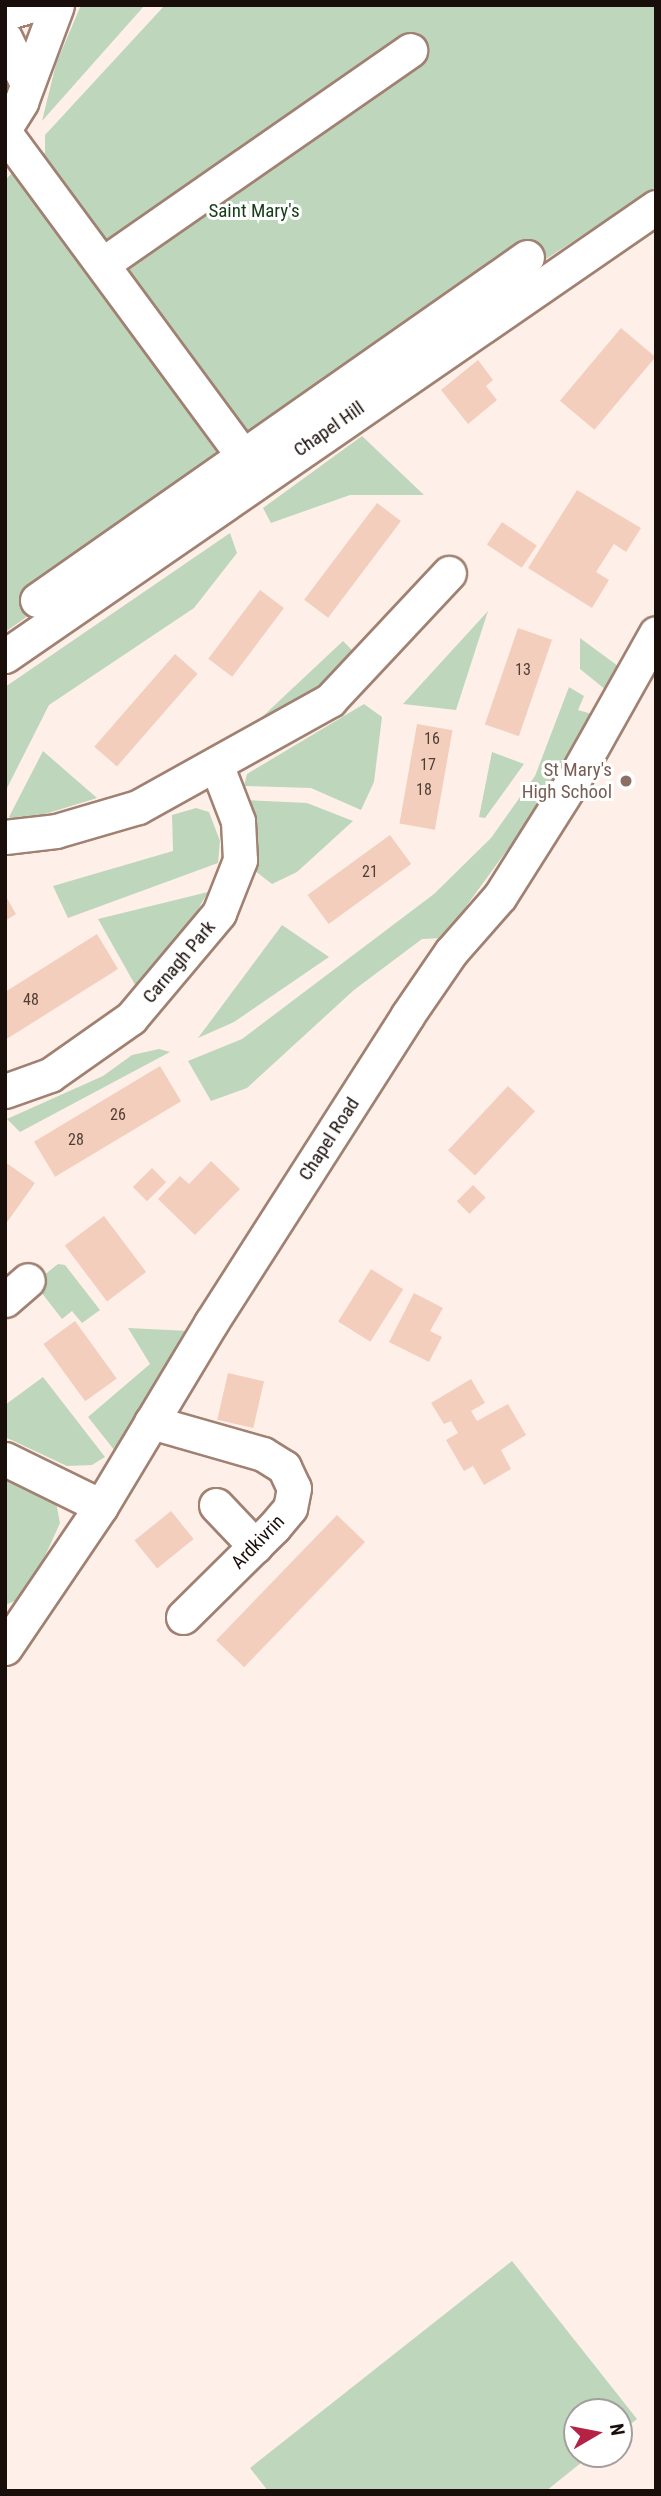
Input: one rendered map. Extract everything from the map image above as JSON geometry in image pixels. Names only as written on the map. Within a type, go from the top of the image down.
[{"type":"highway","points":[[5,10],[26,5]]},
{"type":"street","points":[[57,5],[27,84],[5,130],[245,458]]},
{"type":"street","points":[[5,38],[27,84]]},
{"type":"street","points":[[104,263],[410,50]]},
{"type":"street","name":"Chapel Hill","points":[[5,656],[656,207]]},
{"type":"street","points":[[37,600],[245,458],[527,257]]},
{"type":"street","points":[[5,837],[56,831],[138,807],[330,700],[449,573]]},
{"type":"street","name":"Chapel Road","points":[[5,1648],[101,1506],[407,1016],[451,952],[500,895],[574,779],[656,633]]},
{"type":"street","name":"Carnagh Park","points":[[5,1091],[50,1075],[131,1018],[219,913],[240,860],[238,821],[216,764]]},
{"type":"street","name":"Ardkivrin","points":[[151,1422],[263,1454],[284,1467],[294,1488],[290,1508],[183,1617]]},
{"type":"street","points":[[5,1459],[101,1506]]},
{"type":"street","points":[[216,1505],[255,1546]]},
{"type":"green space","points":[[81,5],[145,5],[42,121],[56,64]]},
{"type":"green space","name":"Saint Mary's","points":[[165,5],[656,5],[656,187],[473,307],[5,632],[5,180],[14,171],[35,169],[45,152],[45,135]]},
{"type":"green space","points":[[362,436],[424,495],[350,495],[271,523],[263,508]]},
{"type":"green space","points":[[230,533],[237,553],[194,608],[49,705],[5,792],[5,687]]},
{"type":"green space","points":[[488,611],[456,710],[403,704]]},
{"type":"green space","points":[[580,638],[618,666],[606,690],[580,669]]},
{"type":"green space","points":[[343,641],[353,651],[323,694],[232,745]]},
{"type":"green space","points":[[569,687],[584,696],[578,710],[592,714],[555,784],[443,938],[422,939],[354,990],[247,1088],[211,1101],[188,1061],[242,1039],[434,894],[491,838],[535,776]]},
{"type":"green space","points":[[364,704],[382,717],[374,782],[361,810],[311,788],[244,786],[247,774]]},
{"type":"green space","points":[[43,751],[97,798],[16,823],[9,817]]},
{"type":"green space","points":[[492,752],[524,764],[485,818],[479,817]]},
{"type":"green space","points":[[243,800],[307,803],[353,821],[297,872],[272,884],[255,871]]},
{"type":"green space","points":[[196,808],[209,812],[220,841],[218,863],[68,918],[53,886],[173,851],[172,815]]},
{"type":"green space","points":[[208,892],[185,932],[138,990],[98,919]]},
{"type":"green space","points":[[282,925],[329,957],[234,1022],[198,1038]]},
{"type":"green space","points":[[159,1049],[170,1052],[20,1132],[7,1119],[103,1076],[132,1055]]},
{"type":"green space","points":[[58,1264],[65,1265],[100,1310],[82,1323],[72,1311],[62,1319],[34,1283]]},
{"type":"green space","points":[[128,1328],[189,1331],[115,1451],[88,1417],[150,1364]]},
{"type":"green space","points":[[43,1377],[105,1457],[92,1465],[67,1466],[5,1437],[5,1405]]},
{"type":"green space","points":[[5,1475],[56,1502],[60,1523],[27,1596],[5,1605]]},
{"type":"green space","points":[[512,2261],[620,2398],[563,2398],[563,2468],[575,2468],[546,2491],[268,2491],[250,2468]]},
{"type":"building","points":[[621,328],[655,357],[594,430],[560,401]]},
{"type":"building","points":[[478,360],[493,380],[486,386],[497,400],[468,424],[441,390]]},
{"type":"building","points":[[577,490],[641,528],[626,552],[614,544],[596,572],[609,580],[592,608],[528,568]]},
{"type":"building","points":[[377,503],[401,521],[328,618],[304,600]]},
{"type":"building","points":[[502,522],[537,545],[522,568],[487,544]]},
{"type":"building","points":[[260,590],[284,608],[232,677],[208,659]]},
{"type":"building","points":[[518,628],[552,640],[519,736],[485,724]]},
{"type":"building","points":[[175,654],[198,674],[117,767],[94,747]]},
{"type":"building","points":[[417,724],[452,730],[435,830],[399,823]]},
{"type":"building","points":[[390,835],[411,864],[329,924],[307,895]]},
{"type":"building","points":[[5,895],[16,914],[5,921]]},
{"type":"building","points":[[97,934],[118,969],[5,1040],[5,992]]},
{"type":"building","points":[[160,1066],[181,1101],[55,1177],[34,1142]]},
{"type":"building","points":[[508,1086],[535,1111],[475,1176],[448,1150]]},
{"type":"building","points":[[211,1161],[240,1189],[195,1235],[158,1199],[180,1176],[189,1184]]},
{"type":"building","points":[[5,1162],[35,1183],[5,1225]]},
{"type":"building","points":[[152,1168],[166,1182],[147,1201],[133,1187]]},
{"type":"building","points":[[473,1185],[486,1198],[469,1214],[457,1201]]},
{"type":"building","points":[[104,1216],[146,1272],[107,1301],[65,1245]]},
{"type":"building","points":[[371,1269],[403,1289],[370,1342],[338,1322]]},
{"type":"building","points":[[414,1293],[443,1308],[430,1331],[442,1337],[429,1362],[389,1342]]},
{"type":"building","points":[[75,1321],[117,1378],[85,1401],[43,1344]]},
{"type":"building","points":[[228,1373],[264,1381],[253,1428],[217,1420]]},
{"type":"building","points":[[471,1379],[485,1403],[471,1411],[477,1421],[508,1404],[526,1435],[501,1450],[511,1469],[484,1485],[473,1466],[464,1471],[446,1440],[458,1433],[451,1421],[444,1424],[431,1403]]},
{"type":"building","points":[[171,1511],[194,1539],[157,1569],[134,1541]]},
{"type":"building","points":[[337,1515],[365,1542],[244,1667],[216,1640]]},
{"type":"place","name":"St Mary's High School","points":[[626,781]]}]
